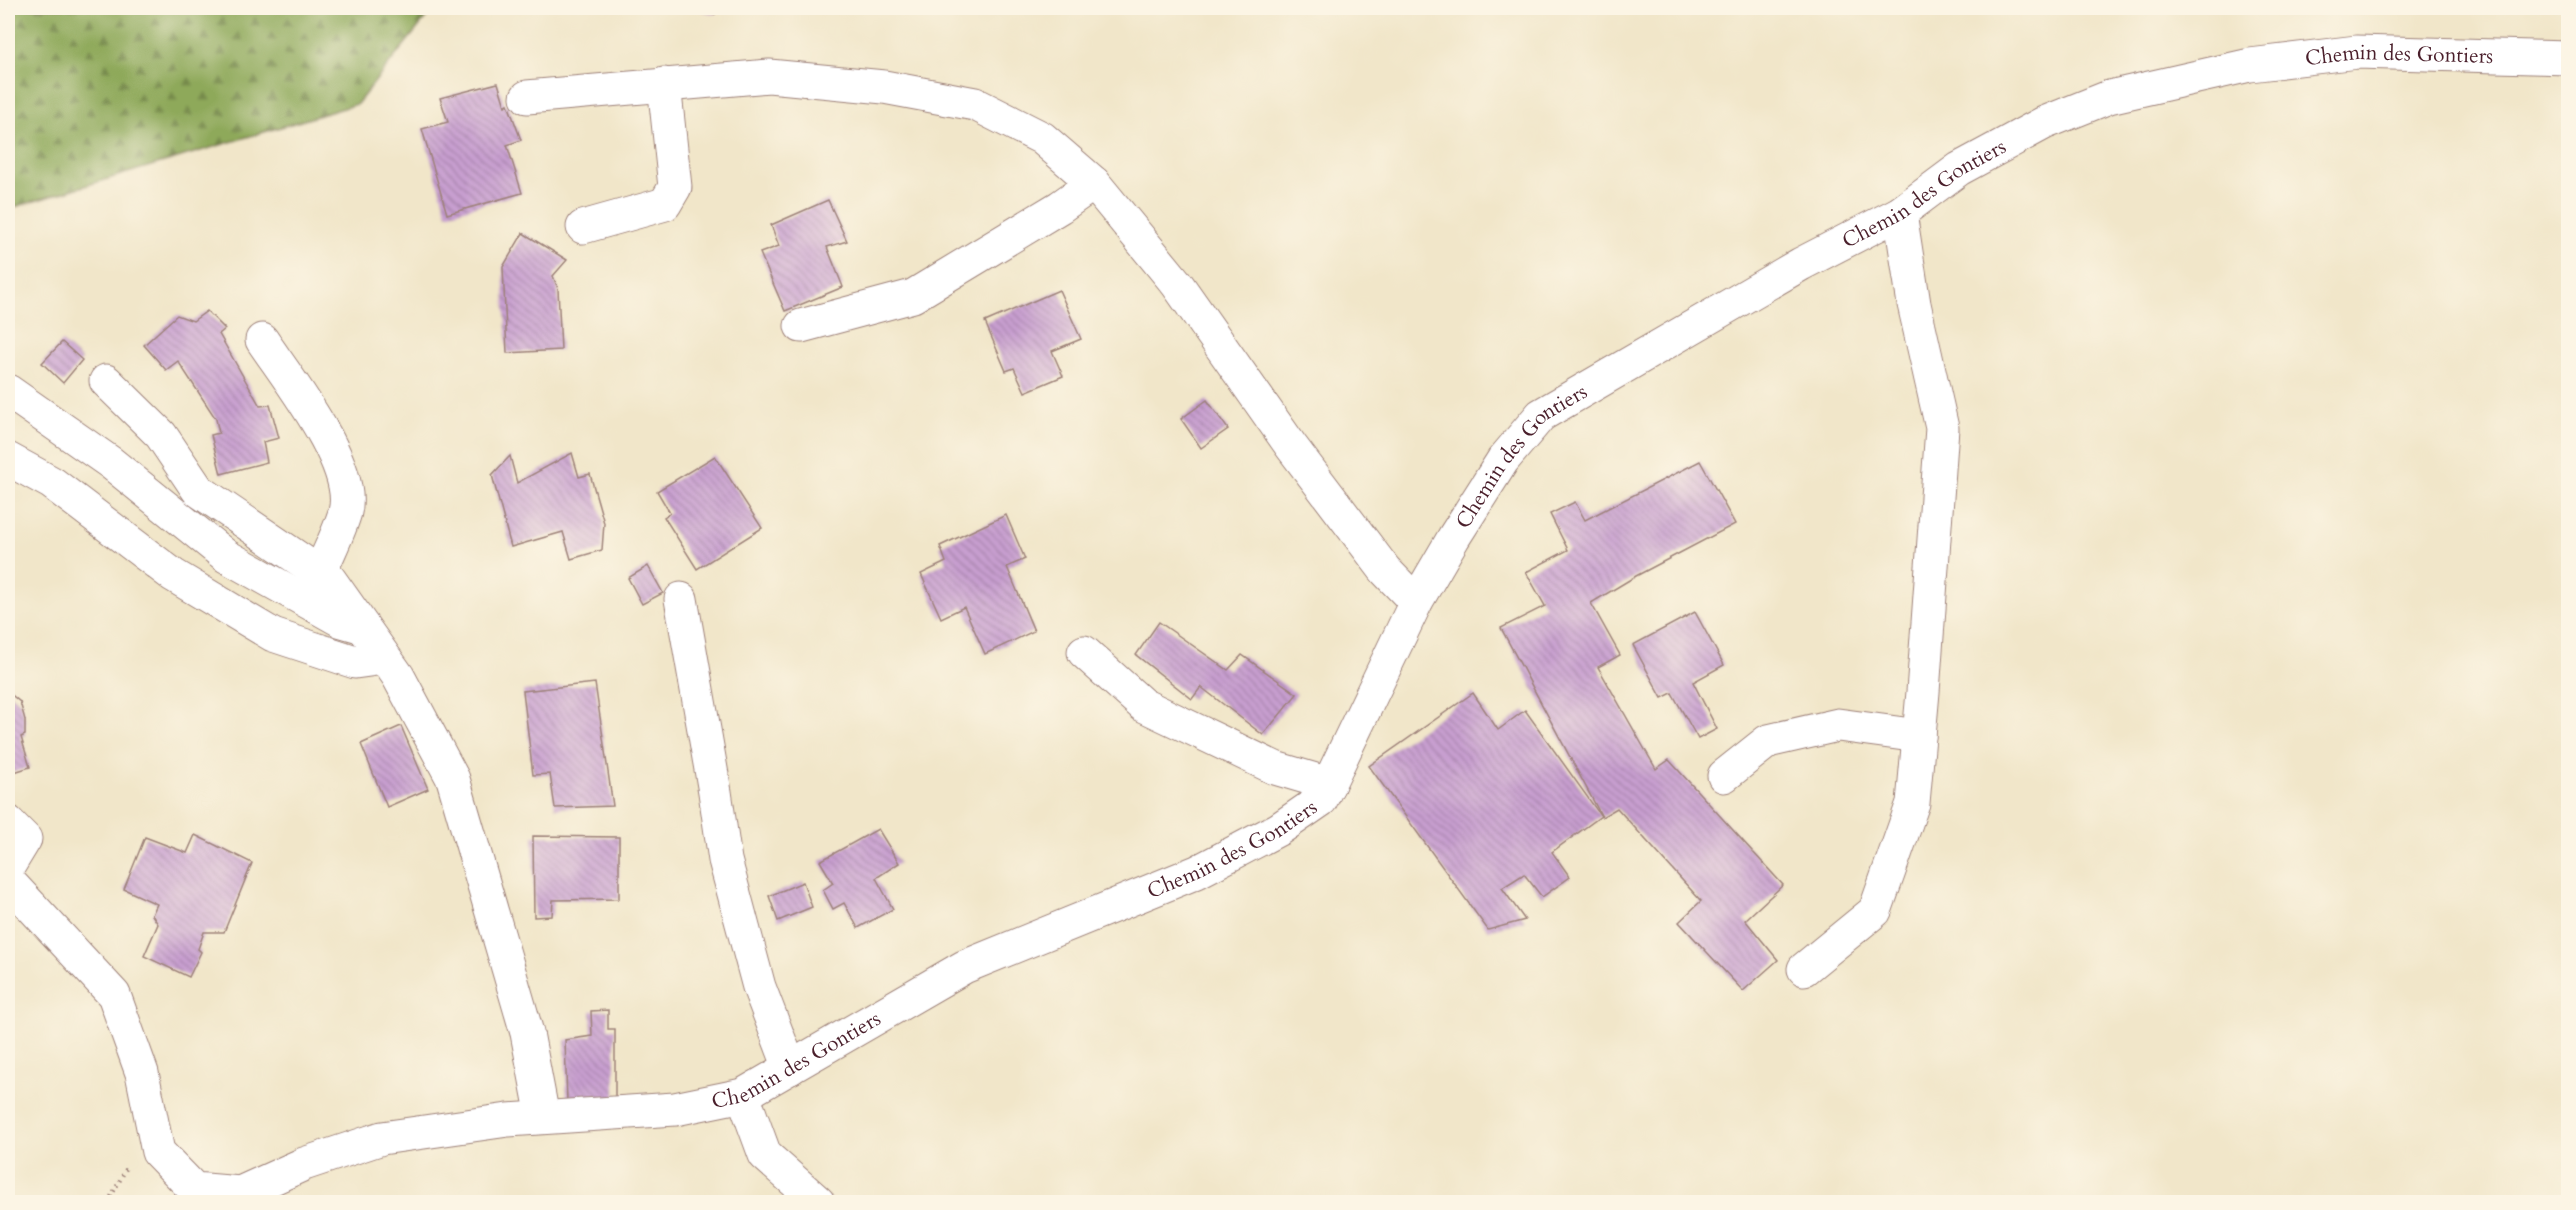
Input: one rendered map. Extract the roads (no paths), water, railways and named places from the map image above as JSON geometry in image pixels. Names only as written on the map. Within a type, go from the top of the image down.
[{"type":"street","name":"Chemin des Gontiers","points":[[8,881],[114,995],[142,1073],[158,1152],[194,1190],[240,1193],[304,1164],[382,1138],[485,1122],[675,1109],[743,1095],[964,967],[1197,872],[1269,835],[1321,800],[1416,602],[1503,460],[1541,415],[1801,264],[1900,213],[1959,169],[2044,123],[2120,95],[2250,65],[2357,52],[2568,58]]},
{"type":"street","points":[[527,97],[769,76],[884,87],[975,104],[1042,138],[1094,183],[1177,284],[1291,446],[1378,560],[1416,602]]},
{"type":"street","points":[[583,227],[665,204],[675,187],[664,84]]},
{"type":"street","points":[[801,326],[913,296],[1060,207],[1094,183]]},
{"type":"street","points":[[1804,969],[1875,911],[1913,803],[1942,428],[1914,304],[1900,213]]},
{"type":"street","points":[[262,340],[318,422],[344,477],[345,511],[320,573]]},
{"type":"street","points":[[106,381],[161,435],[198,490],[330,580],[399,676],[453,779],[527,1033],[543,1118]]},
{"type":"street","points":[[8,391],[111,463],[226,556],[342,621],[363,627]]},
{"type":"street","points":[[8,459],[52,483],[172,575],[273,635],[355,662],[384,658]]},
{"type":"street","points":[[681,599],[725,860],[759,987],[790,1068]]},
{"type":"street","points":[[1084,652],[1143,705],[1275,768],[1329,784]]},
{"type":"street","points":[[1724,776],[1768,741],[1838,726],[1919,736]]},
{"type":"street","points":[[8,822],[26,839],[8,867]]},
{"type":"street","points":[[743,1095],[765,1155],[818,1203]]}]
